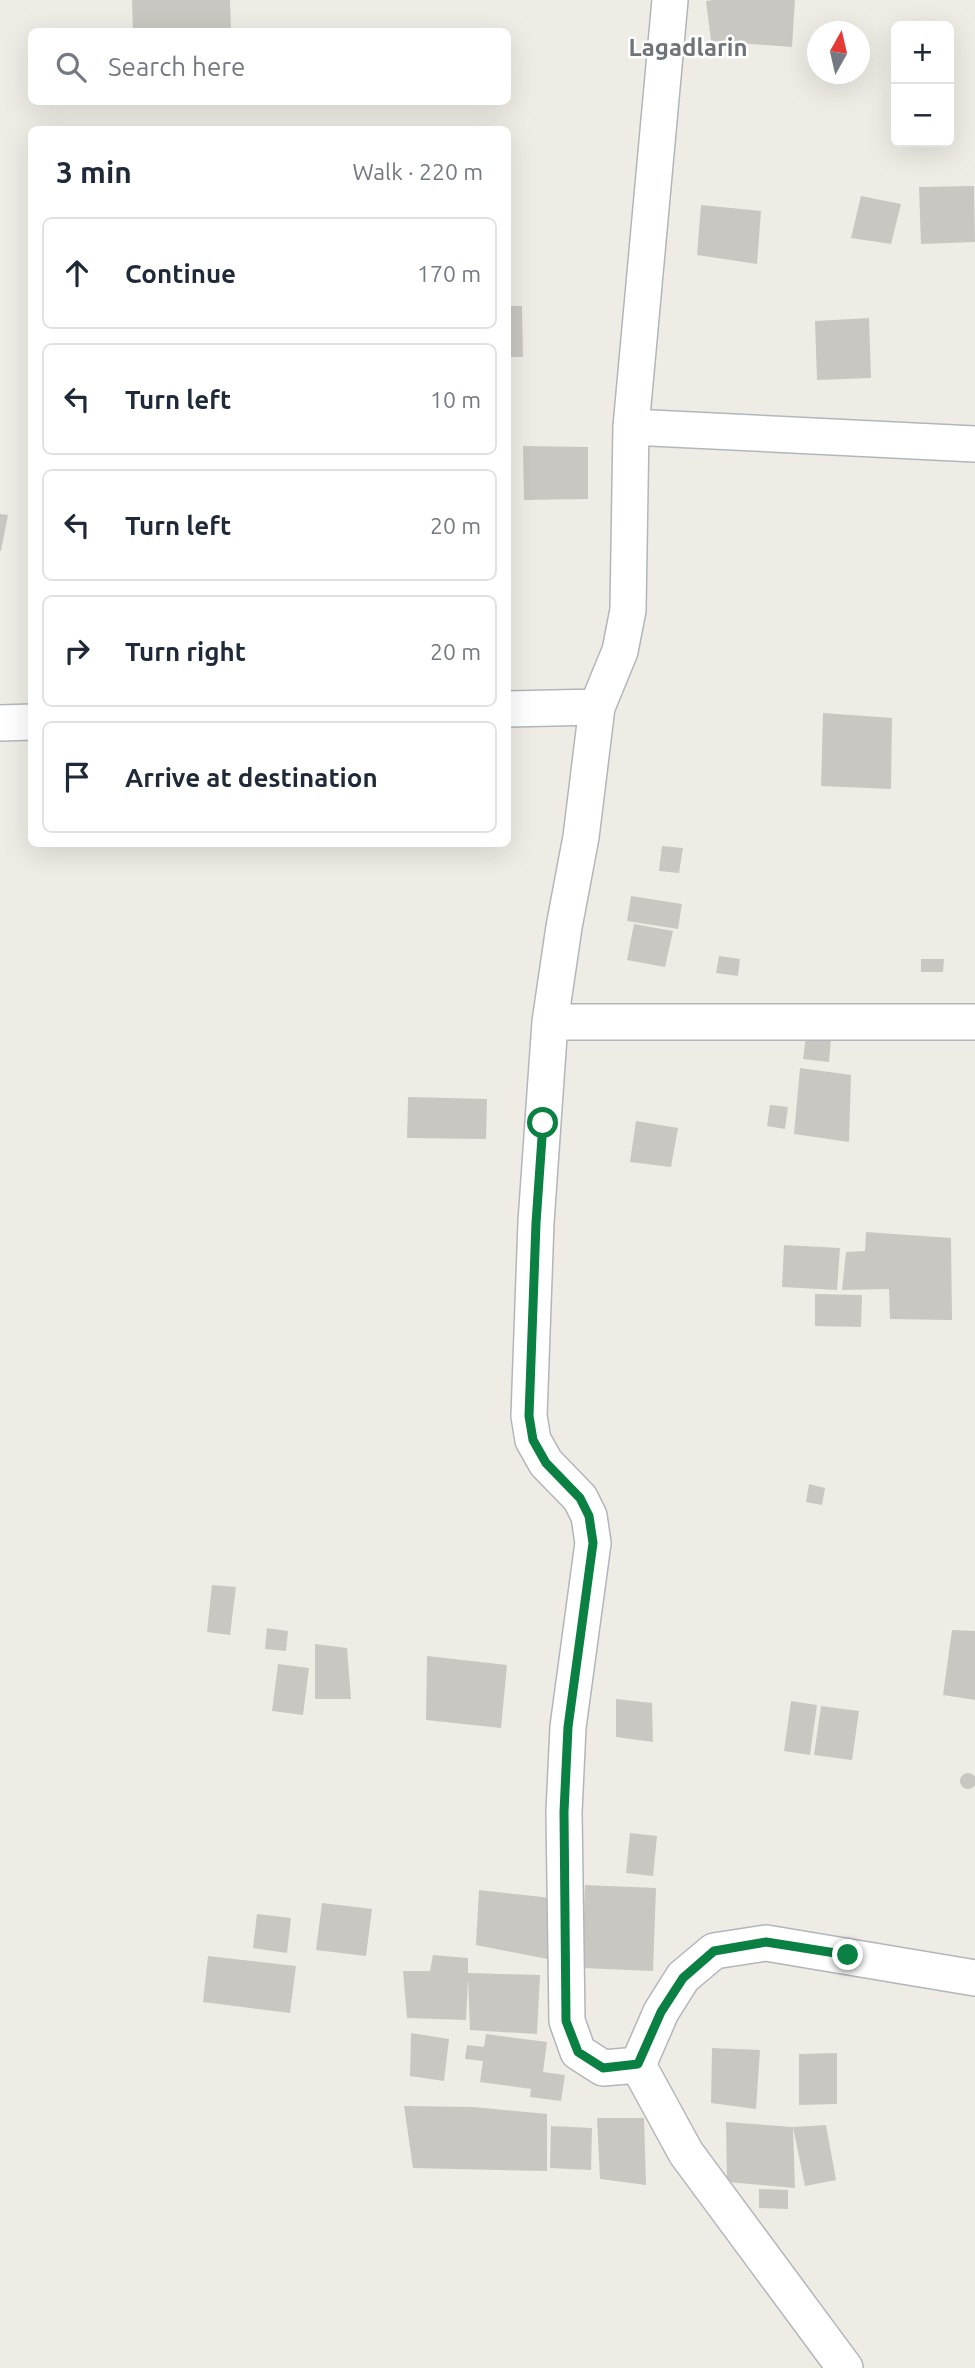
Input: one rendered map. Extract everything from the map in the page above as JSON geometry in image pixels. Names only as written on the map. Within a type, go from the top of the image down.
[{"type":"street","points":[[638,2064],[603,2068],[578,2052],[566,2021],[564,1812],[568,1727],[593,1543],[589,1516],[580,1498],[546,1463],[533,1440],[529,1416],[536,1223],[550,1021],[581,837],[597,707],[620,650],[628,610],[631,427],[670,0]]},
{"type":"street","points":[[631,427],[975,444]]},
{"type":"street","points":[[511,709],[597,707]]},
{"type":"street","points":[[0,723],[28,722]]},
{"type":"street","points":[[550,1021],[975,1022]]},
{"type":"street","points":[[638,2064],[661,2012],[683,1978],[714,1951],[766,1942],[975,1978]]},
{"type":"street","points":[[638,2064],[686,2153],[845,2368]]},
{"type":"building","points":[[132,0],[230,0],[231,28],[133,28]]},
{"type":"building","points":[[795,0],[792,47],[711,41],[706,1]]},
{"type":"building","points":[[974,186],[975,242],[921,244],[919,187]]},
{"type":"building","points":[[861,196],[901,204],[891,244],[851,238]]},
{"type":"building","points":[[701,205],[761,211],[757,264],[697,255]]},
{"type":"building","points":[[511,306],[522,306],[523,357],[511,357]]},
{"type":"building","points":[[869,318],[871,378],[817,380],[815,321]]},
{"type":"building","points":[[523,446],[588,447],[588,499],[524,500]]},
{"type":"building","points":[[0,514],[8,515],[1,551],[0,551]]},
{"type":"building","points":[[823,713],[892,718],[891,789],[821,786]]},
{"type":"building","points":[[662,846],[683,848],[679,873],[659,871]]},
{"type":"building","points":[[631,896],[682,904],[678,929],[627,921]]},
{"type":"building","points":[[634,924],[673,931],[665,967],[627,960]]},
{"type":"building","points":[[719,956],[740,959],[738,976],[716,973]]},
{"type":"building","points":[[921,959],[944,959],[943,972],[921,972]]},
{"type":"building","points":[[806,1036],[831,1039],[829,1062],[803,1059]]},
{"type":"building","points":[[800,1068],[851,1075],[849,1142],[794,1134]]},
{"type":"building","points":[[408,1097],[487,1099],[486,1139],[407,1138]]},
{"type":"building","points":[[770,1105],[788,1107],[785,1129],[767,1126]]},
{"type":"building","points":[[636,1121],[678,1128],[671,1167],[630,1162]]},
{"type":"building","points":[[866,1232],[951,1238],[952,1320],[890,1319],[889,1289],[842,1290],[846,1252],[865,1251]]},
{"type":"building","points":[[784,1245],[840,1248],[837,1290],[782,1287]]},
{"type":"building","points":[[815,1294],[862,1295],[861,1327],[815,1326]]},
{"type":"building","points":[[809,1484],[825,1488],[822,1505],[806,1502]]},
{"type":"building","points":[[212,1585],[236,1587],[230,1635],[207,1632]]},
{"type":"building","points":[[267,1628],[288,1631],[286,1651],[265,1649]]},
{"type":"building","points":[[952,1630],[975,1631],[975,1700],[943,1695]]},
{"type":"building","points":[[315,1644],[347,1648],[351,1699],[315,1699]]},
{"type":"building","points":[[427,1656],[507,1665],[501,1728],[426,1720]]},
{"type":"building","points":[[278,1664],[309,1668],[303,1715],[272,1711]]},
{"type":"building","points":[[616,1699],[652,1703],[653,1742],[616,1737]]},
{"type":"building","points":[[791,1701],[817,1705],[810,1755],[784,1751]]},
{"type":"building","points":[[821,1706],[859,1711],[852,1760],[814,1755]]},
{"type":"building","points":[[965,1773],[971,1773],[976,1781],[974,1787],[965,1789],[960,1784],[960,1778]]},
{"type":"building","points":[[630,1833],[657,1836],[653,1876],[626,1873]]},
{"type":"building","points":[[585,1885],[656,1888],[653,1971],[582,1968]]},
{"type":"building","points":[[479,1890],[561,1899],[552,1960],[476,1945]]},
{"type":"building","points":[[322,1903],[372,1909],[366,1956],[316,1950]]},
{"type":"building","points":[[257,1914],[291,1918],[287,1953],[253,1948]]},
{"type":"building","points":[[433,1955],[468,1958],[468,1973],[540,1975],[537,2034],[470,2030],[468,1979],[466,2020],[407,2018],[403,1971],[430,1971]]},
{"type":"building","points":[[208,1956],[296,1966],[290,2013],[203,2002]]},
{"type":"building","points":[[411,2033],[449,2039],[444,2081],[410,2076]]},
{"type":"building","points":[[486,2034],[547,2042],[543,2072],[565,2075],[561,2101],[530,2097],[531,2089],[480,2082],[483,2061],[465,2059],[467,2045],[484,2047]]},
{"type":"building","points":[[712,2048],[760,2050],[756,2109],[711,2103]]},
{"type":"building","points":[[837,2053],[837,2104],[799,2105],[799,2054]]},
{"type":"building","points":[[404,2106],[473,2107],[547,2114],[547,2171],[413,2168]]},
{"type":"building","points":[[597,2118],[644,2118],[646,2185],[600,2179]]},
{"type":"building","points":[[726,2122],[793,2127],[795,2188],[727,2182]]},
{"type":"building","points":[[826,2125],[836,2180],[805,2186],[793,2127]]},
{"type":"building","points":[[551,2126],[592,2128],[591,2170],[550,2168]]},
{"type":"building","points":[[759,2189],[788,2190],[788,2209],[759,2208]]},
{"type":"district","name":"Lagadlarin","points":[[688,47]]},
{"type":"route","points":[[543,1123],[536,1223],[529,1416],[533,1440],[546,1463],[580,1498],[589,1516],[593,1543],[568,1727],[564,1812],[566,2021],[578,2052],[603,2068],[638,2064],[661,2012],[683,1978],[714,1951],[766,1942],[848,1955]]}]
